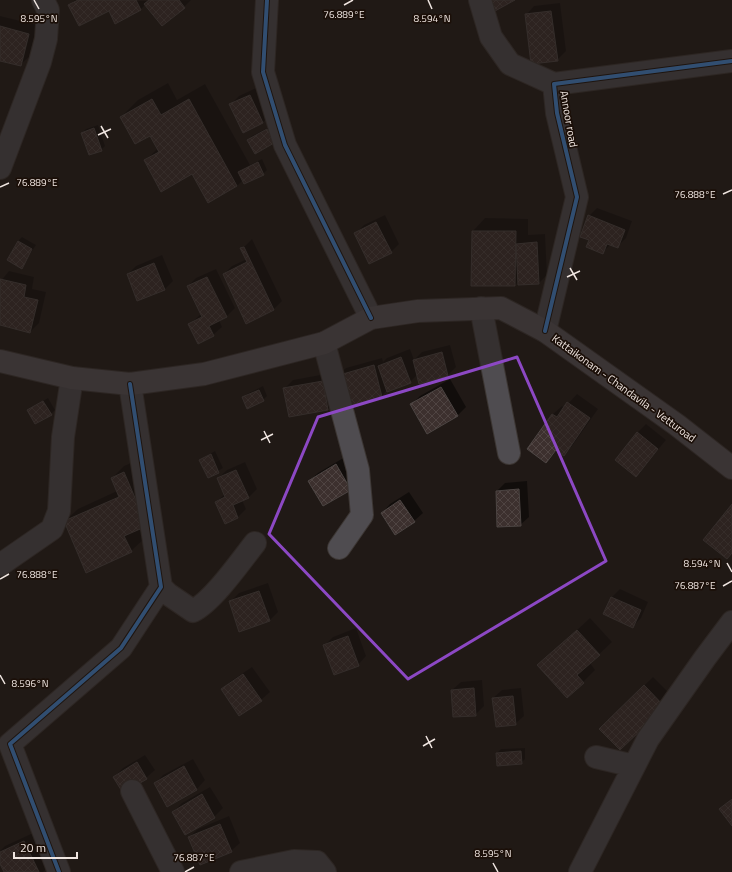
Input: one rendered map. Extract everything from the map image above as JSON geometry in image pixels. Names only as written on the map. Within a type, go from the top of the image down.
[{"type":"main road","name":"Kattaikonam - Chandavila - Vetturoad","points":[[0,361],[72,378],[130,384],[204,374],[324,343],[371,318],[418,311],[501,308],[545,331],[677,425],[732,468]]},
{"type":"street","points":[[0,168],[40,62],[46,39],[48,10],[43,0]]},
{"type":"street","points":[[267,0],[264,72],[285,145],[371,318]]},
{"type":"street","points":[[480,0],[492,37],[510,64],[554,84]]},
{"type":"street","name":"Annoor road","points":[[545,331],[577,197],[557,113],[554,84],[732,61]]},
{"type":"street","points":[[481,308],[509,453]]},
{"type":"street","points":[[324,343],[358,470],[362,515],[339,548]]},
{"type":"street","points":[[0,565],[52,529],[59,511],[63,437],[72,378]]},
{"type":"street","points":[[59,872],[10,744],[120,648],[161,587],[130,384]]},
{"type":"street","points":[[161,587],[193,611],[201,607],[255,543]]},
{"type":"street","points":[[580,872],[652,733],[704,658],[732,622]]},
{"type":"street","points":[[596,757],[634,766]]},
{"type":"street","points":[[132,790],[173,872]]},
{"type":"street","points":[[241,872],[294,861],[317,862],[324,872]]},
{"type":"highlighted area","points":[[517,357],[606,561],[408,679],[269,534],[318,417]]},
{"type":"building","points":[[78,0],[136,0],[141,10],[115,24],[109,11],[79,26],[68,5]]},
{"type":"building","points":[[149,0],[179,0],[185,8],[162,26],[144,4]]},
{"type":"building","points":[[489,0],[515,0],[495,11]]},
{"type":"building","points":[[551,11],[558,61],[531,64],[525,14]]},
{"type":"building","points":[[0,26],[29,34],[21,66],[0,61]]},
{"type":"building","points":[[250,95],[263,123],[243,133],[229,104]]},
{"type":"building","points":[[152,99],[161,115],[189,99],[237,186],[208,203],[192,174],[161,192],[144,160],[159,152],[150,136],[135,144],[120,117]]},
{"type":"building","points":[[94,128],[102,151],[89,155],[81,133]]},
{"type":"building","points":[[267,129],[274,143],[255,154],[247,140]]},
{"type":"building","points":[[258,162],[264,175],[244,184],[238,172]]},
{"type":"building","points":[[588,215],[625,230],[618,248],[607,244],[603,254],[586,247],[589,240],[580,237]]},
{"type":"building","points":[[376,222],[392,253],[369,264],[354,233]]},
{"type":"building","points":[[472,231],[516,231],[515,286],[471,286]]},
{"type":"building","points":[[18,241],[32,249],[22,269],[7,260]]},
{"type":"building","points":[[537,242],[539,284],[518,285],[516,244]]},
{"type":"building","points":[[244,247],[274,310],[246,324],[223,274],[247,262],[240,248]]},
{"type":"building","points":[[154,263],[165,290],[137,301],[127,274]]},
{"type":"building","points":[[207,277],[227,317],[209,326],[214,336],[198,344],[188,324],[202,317],[187,286]]},
{"type":"building","points":[[0,279],[26,285],[24,297],[38,300],[30,333],[0,325]]},
{"type":"building","points":[[442,352],[448,376],[419,384],[413,360]]},
{"type":"building","points":[[401,357],[411,383],[387,392],[378,366]]},
{"type":"building","points":[[374,365],[382,397],[345,407],[336,376]]},
{"type":"building","points":[[323,381],[328,410],[289,417],[283,388]]},
{"type":"building","points":[[441,387],[458,416],[427,434],[410,404]]},
{"type":"building","points":[[259,390],[264,401],[247,409],[242,397]]},
{"type":"building","points":[[43,401],[52,415],[35,424],[27,410]]},
{"type":"building","points":[[567,402],[590,418],[564,456],[556,450],[546,463],[527,449],[552,414],[557,417]]},
{"type":"building","points":[[637,432],[658,449],[636,477],[615,460]]},
{"type":"building","points":[[211,454],[219,473],[208,478],[199,460]]},
{"type":"building","points":[[336,464],[351,490],[323,506],[308,481]]},
{"type":"building","points":[[236,470],[249,498],[233,505],[238,518],[225,524],[215,502],[225,497],[217,478]]},
{"type":"building","points":[[124,472],[147,526],[124,536],[132,552],[86,573],[64,521],[119,497],[111,478]]},
{"type":"building","points":[[519,489],[521,526],[497,527],[496,491]]},
{"type":"building","points":[[400,500],[415,522],[395,535],[381,513]]},
{"type":"building","points":[[732,504],[732,553],[727,559],[703,540]]},
{"type":"building","points":[[259,591],[270,621],[239,632],[229,601]]},
{"type":"building","points":[[611,597],[641,610],[633,628],[603,614]]},
{"type":"building","points":[[577,630],[600,655],[577,675],[584,683],[567,698],[537,665]]},
{"type":"building","points":[[348,636],[359,666],[334,675],[323,645]]},
{"type":"building","points":[[243,674],[262,701],[239,716],[221,689]]},
{"type":"building","points":[[644,685],[665,707],[620,750],[599,729]]},
{"type":"building","points":[[474,688],[476,716],[453,717],[451,690]]},
{"type":"building","points":[[513,696],[516,725],[496,727],[492,698]]},
{"type":"building","points":[[521,751],[522,764],[497,766],[496,753]]},
{"type":"building","points":[[137,762],[147,779],[123,793],[113,777]]},
{"type":"building","points":[[184,766],[197,790],[167,807],[154,783]]},
{"type":"building","points":[[202,794],[215,818],[185,835],[172,812]]},
{"type":"building","points":[[732,799],[732,826],[719,809]]},
{"type":"building","points":[[220,824],[232,852],[200,865],[188,837]]},
{"type":"building","points":[[24,841],[39,872],[4,872],[0,864],[0,852]]},
{"type":"cycle path","points":[[267,0],[263,72],[285,145],[371,318]]},
{"type":"cycle path","points":[[545,331],[577,197],[557,113],[554,84],[732,61]]},
{"type":"cycle path","points":[[59,872],[10,744],[121,648],[161,587],[130,384]]}]
